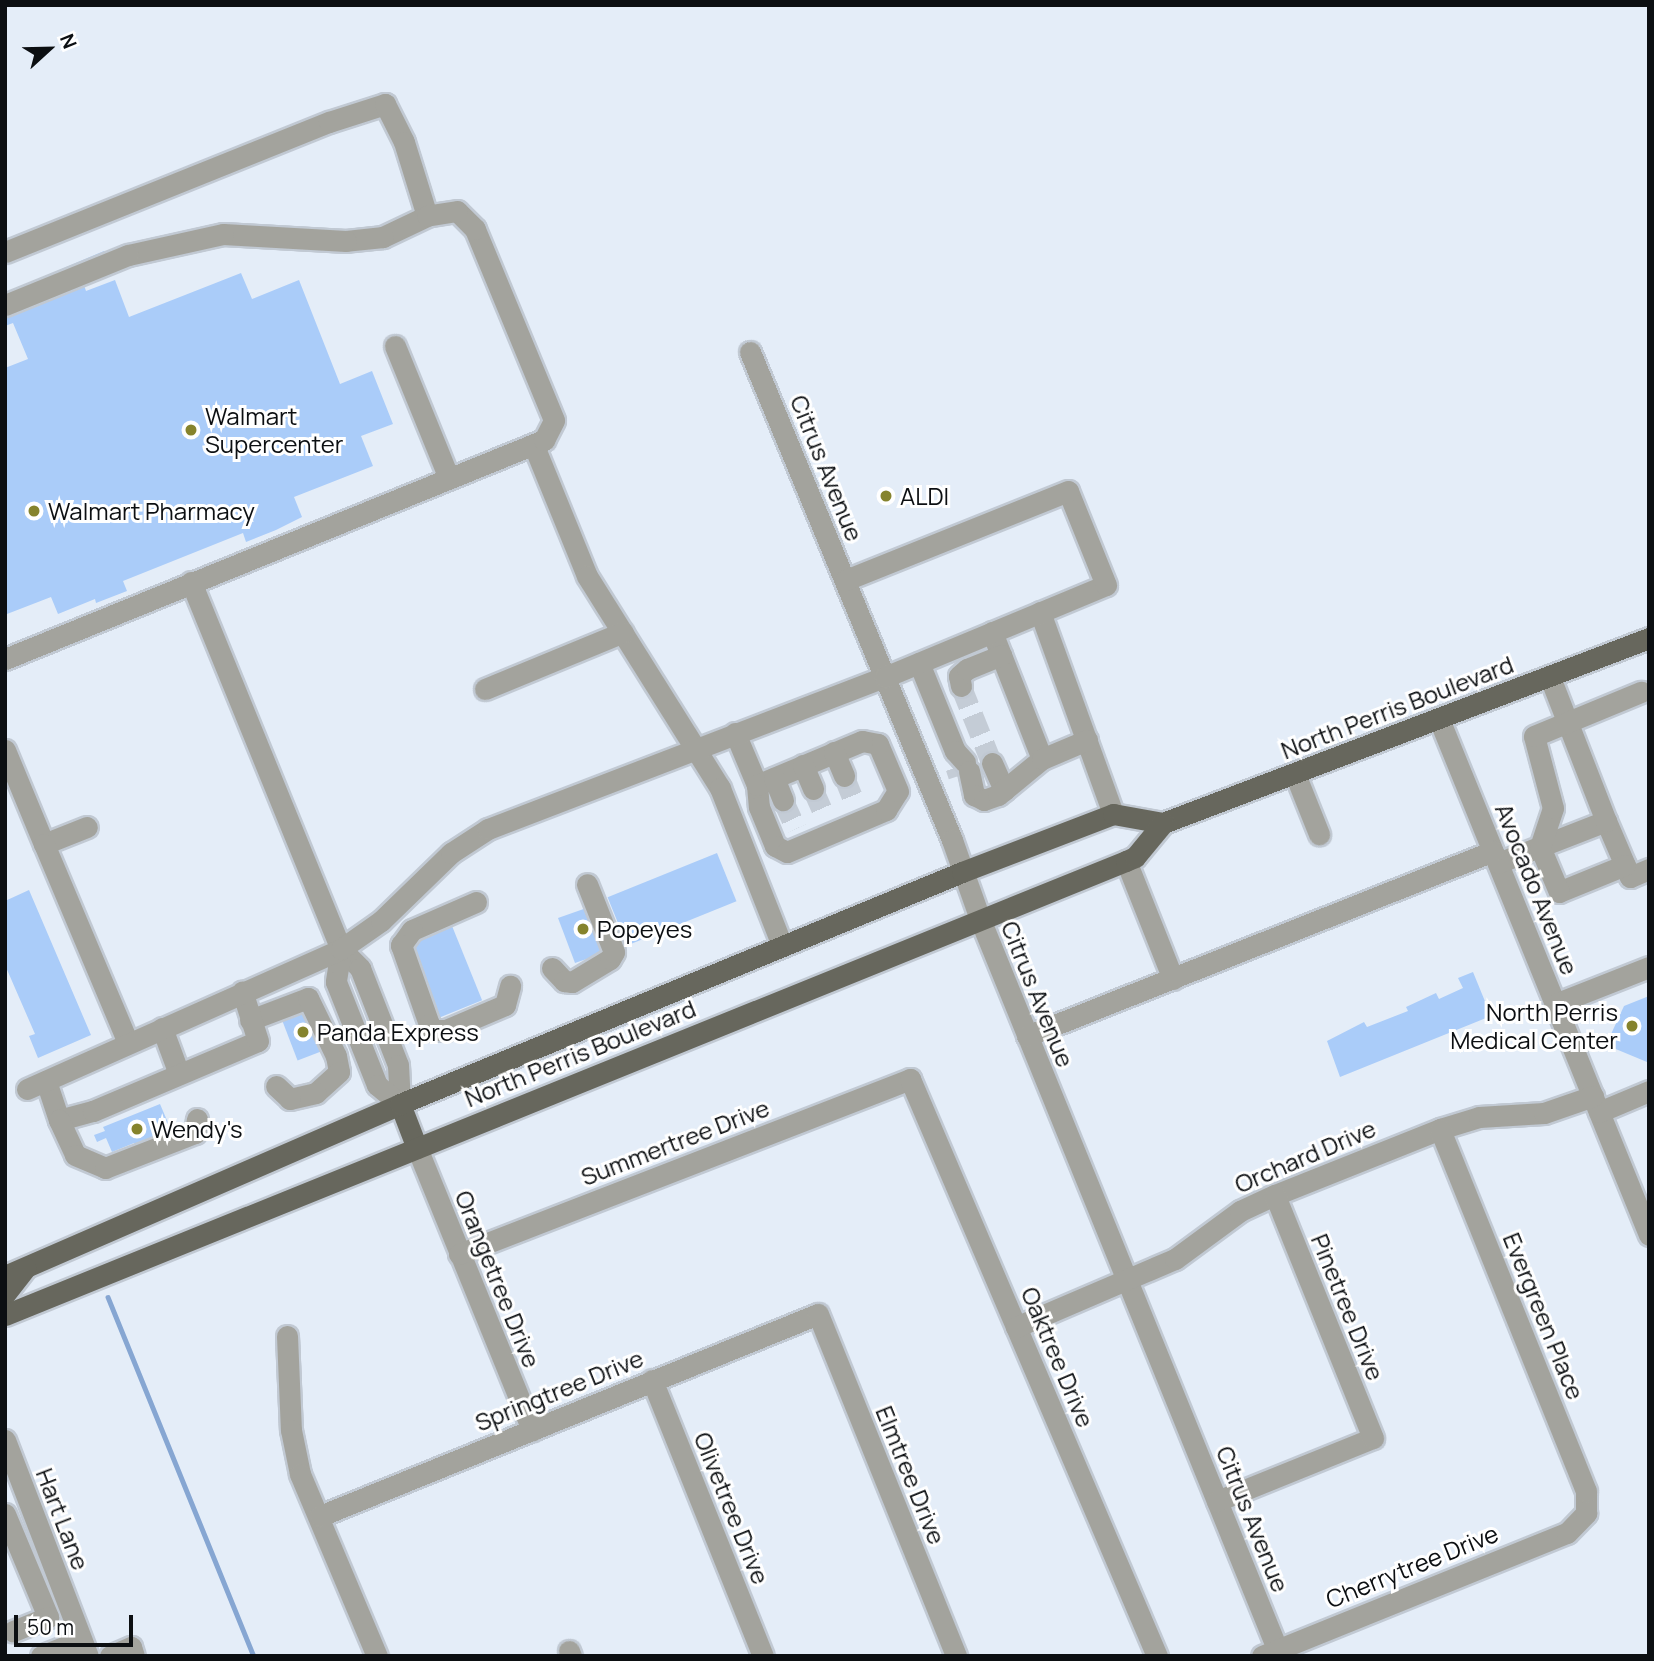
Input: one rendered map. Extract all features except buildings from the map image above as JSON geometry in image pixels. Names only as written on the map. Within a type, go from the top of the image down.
[{"type":"main road","name":"North Perris Boulevard","points":[[5,1315],[1126,861],[1135,857],[1163,823],[1649,638]]},
{"type":"main road","name":"North Perris Boulevard","points":[[15,1272],[400,1104],[782,945],[1113,814]]},
{"type":"main road","points":[[1113,814],[1163,823]]},
{"type":"main road","points":[[400,1104],[417,1148]]},
{"type":"main road","points":[[5,1294],[15,1272]]},
{"type":"street","points":[[5,252],[329,122],[384,104],[404,142],[427,216]]},
{"type":"street","points":[[5,305],[128,255],[223,234],[346,241],[383,237],[427,216],[457,211],[475,229],[554,420],[552,430],[534,446],[5,659]]},
{"type":"street","points":[[395,346],[449,478]]},
{"type":"street","name":"Citrus Avenue","points":[[750,352],[885,677],[1027,1036],[1217,1501],[1273,1653]]},
{"type":"street","points":[[534,446],[587,576],[696,747],[736,825],[782,945]]},
{"type":"street","points":[[197,1118],[195,1133],[105,1168],[75,1155],[59,1120],[36,1085],[341,950],[381,921],[451,853],[488,829],[696,747],[885,677],[1106,585],[1068,491],[845,580]]},
{"type":"street","points":[[191,582],[341,950],[360,968],[398,1065],[400,1104]]},
{"type":"street","points":[[1040,612],[1113,814]]},
{"type":"street","points":[[485,689],[623,632]]},
{"type":"street","points":[[992,632],[1042,759]]},
{"type":"street","points":[[961,686],[959,676],[967,668],[1001,655]]},
{"type":"street","points":[[919,663],[963,769],[984,800],[1004,790],[1042,759],[1087,740]]},
{"type":"street","points":[[1550,677],[1630,877],[1649,869]]},
{"type":"street","points":[[1625,865],[1559,892],[1540,847],[1553,808],[1534,736],[1641,692]]},
{"type":"street","name":"Avocado Avenue","points":[[1439,719],[1596,1104],[1642,1198],[1649,1234]]},
{"type":"street","points":[[735,733],[766,781],[783,800]]},
{"type":"street","points":[[862,741],[878,744],[898,791],[886,810],[859,812],[800,837],[788,852],[775,846],[762,815],[766,781],[862,741]]},
{"type":"street","points":[[5,750],[128,1043]]},
{"type":"street","points":[[834,752],[844,776]]},
{"type":"street","points":[[992,763],[1004,790]]},
{"type":"street","points":[[803,765],[813,789]]},
{"type":"street","points":[[1295,774],[1319,834]]},
{"type":"street","points":[[736,825],[762,815]]},
{"type":"street","points":[[1027,1036],[1495,857],[1540,847],[1606,821]]},
{"type":"street","points":[[44,844],[87,827]]},
{"type":"street","points":[[1126,861],[1173,979]]},
{"type":"street","points":[[552,968],[564,981],[572,982],[610,959],[614,952],[587,884]]},
{"type":"street","points":[[476,902],[412,930],[401,945],[429,1024],[440,1032],[505,1005],[510,986]]},
{"type":"street","points":[[1555,1004],[1649,967]]},
{"type":"street","points":[[59,1120],[258,1041],[242,992]]},
{"type":"street","points":[[250,1020],[308,998],[336,1056],[339,1072],[316,1093],[290,1099],[276,1086]]},
{"type":"street","points":[[162,1028],[179,1074]]},
{"type":"street","name":"Summertree Drive","points":[[459,1254],[910,1079]]},
{"type":"street","name":"Oaktree Drive","points":[[910,1079],[1157,1656]]},
{"type":"street","name":"Orchard Drive","points":[[1016,1327],[1175,1259],[1240,1211],[1440,1129],[1479,1117],[1544,1113],[1649,1091]]},
{"type":"street","name":"Evergreen Place","points":[[1440,1129],[1586,1491],[1586,1513],[1578,1523]]},
{"type":"street","name":"Orangetree Drive","points":[[417,1148],[532,1430]]},
{"type":"street","name":"Pinetree Drive","points":[[1217,1501],[1373,1438],[1275,1195]]},
{"type":"street","name":"Springtree Drive","points":[[320,1516],[818,1314]]},
{"type":"street","name":"Elmtree Drive","points":[[818,1314],[956,1656]]},
{"type":"street","points":[[287,1336],[291,1430],[300,1474],[377,1656]]},
{"type":"street","name":"Olivetree Drive","points":[[652,1380],[763,1656]]},
{"type":"street","name":"Hart Lane","points":[[5,1440],[84,1648]]},
{"type":"street","points":[[5,1514],[48,1617],[13,1630]]},
{"type":"street","name":"Cherrytree Drive","points":[[1273,1653],[1567,1533],[1578,1523]]},
{"type":"street","points":[[110,1656],[131,1647],[134,1656]]},
{"type":"street","points":[[41,1656],[84,1648]]},
{"type":"waterway","points":[[108,1297],[254,1656]]},
{"type":"tunnel","points":[[961,686],[992,763]]},
{"type":"tunnel","points":[[956,767],[959,776]]},
{"type":"tunnel","points":[[844,776],[855,803]]},
{"type":"tunnel","points":[[813,789],[825,816]]},
{"type":"tunnel","points":[[783,800],[796,828]]},
{"type":"place","name":"Walmart Supercenter","points":[[191,430]]},
{"type":"place","name":"ALDI","points":[[886,496]]},
{"type":"place","name":"Walmart Pharmacy","points":[[34,511]]},
{"type":"place","name":"Popeyes","points":[[583,929]]},
{"type":"place","name":"North Perris Medical Center","points":[[1632,1026]]},
{"type":"place","name":"Panda Express","points":[[303,1032]]},
{"type":"place","name":"Wendy's","points":[[137,1129]]}]
